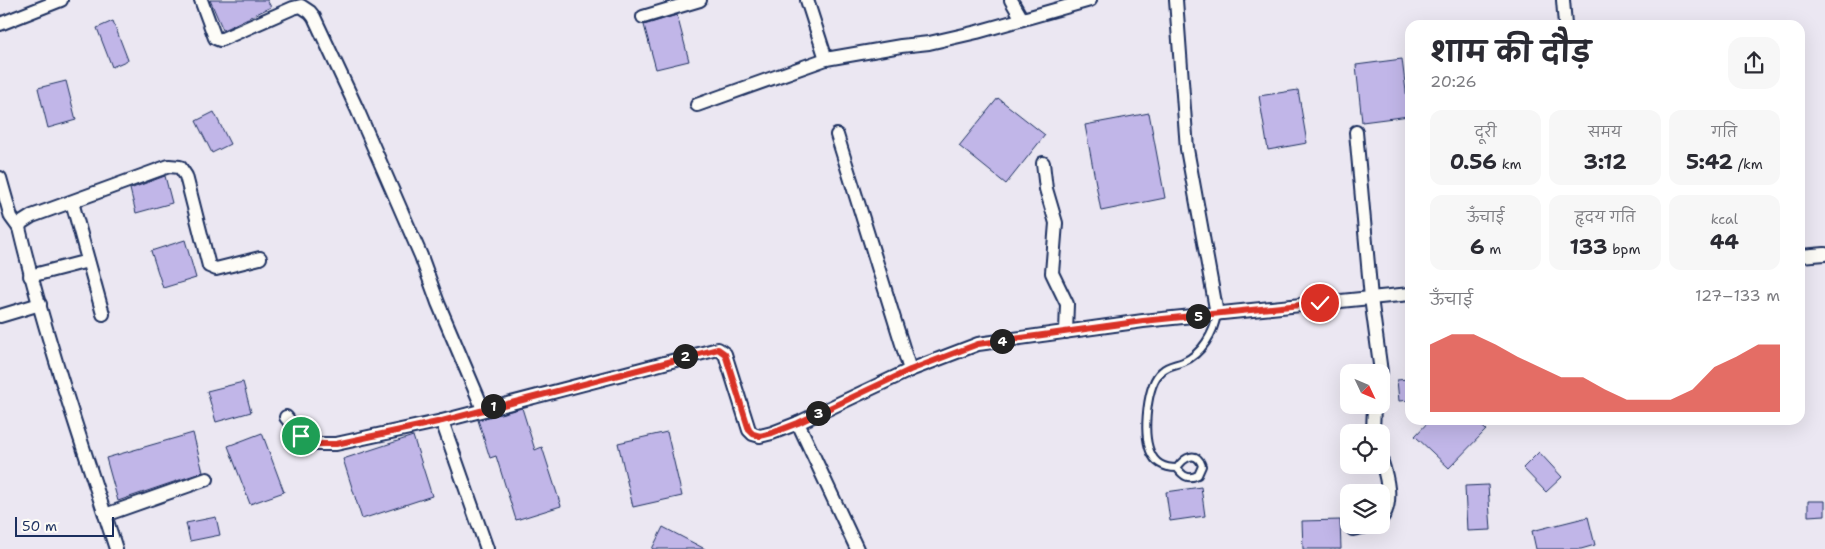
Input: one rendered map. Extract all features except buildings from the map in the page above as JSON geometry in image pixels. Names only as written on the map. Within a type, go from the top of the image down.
[{"type":"street","points":[[0,24],[47,3],[61,0]]},
{"type":"street","points":[[201,0],[215,38],[219,40],[293,8],[301,6],[310,12],[338,68],[391,186],[483,409]]},
{"type":"street","points":[[644,17],[700,0]]},
{"type":"street","points":[[807,0],[826,59]]},
{"type":"street","points":[[1012,0],[1022,19]]},
{"type":"street","points":[[1176,0],[1187,149],[1217,314]]},
{"type":"street","points":[[1563,0],[1565,20]]},
{"type":"street","points":[[697,105],[826,59],[929,43],[1085,1]]},
{"type":"street","points":[[1356,132],[1371,298],[1380,364]]},
{"type":"street","points":[[837,135],[910,370]]},
{"type":"street","points":[[1043,163],[1046,189],[1056,223],[1052,273],[1067,304],[1066,332]]},
{"type":"street","points":[[19,228],[25,219],[169,166],[176,166],[180,167],[186,176],[209,266],[216,269],[260,258]]},
{"type":"street","points":[[0,178],[11,218],[19,228],[30,276],[40,304],[75,426],[116,549]]},
{"type":"street","points":[[72,202],[103,314]]},
{"type":"street","points":[[1805,256],[1825,254]]},
{"type":"street","points":[[30,276],[88,261]]},
{"type":"street","points":[[286,417],[298,434],[317,444],[328,444],[442,421],[718,349],[725,354],[749,430],[753,434],[760,436],[798,423],[910,370],[978,344],[1143,321],[1405,295]]},
{"type":"street","points":[[0,316],[40,304]]},
{"type":"street","points":[[442,421],[487,549]]},
{"type":"street","points":[[798,423],[857,549]]},
{"type":"street","points":[[105,515],[207,479]]},
{"type":"lane","points":[[1177,468],[1162,466],[1152,456],[1149,447],[1146,431],[1147,414],[1154,382],[1162,370],[1188,359],[1207,341],[1215,327],[1217,314]]},
{"type":"route","points":[[301,436],[317,444],[336,444],[442,421],[712,349],[724,352],[749,430],[753,434],[760,436],[798,423],[910,370],[962,348],[978,344],[1143,321],[1320,303]]}]
